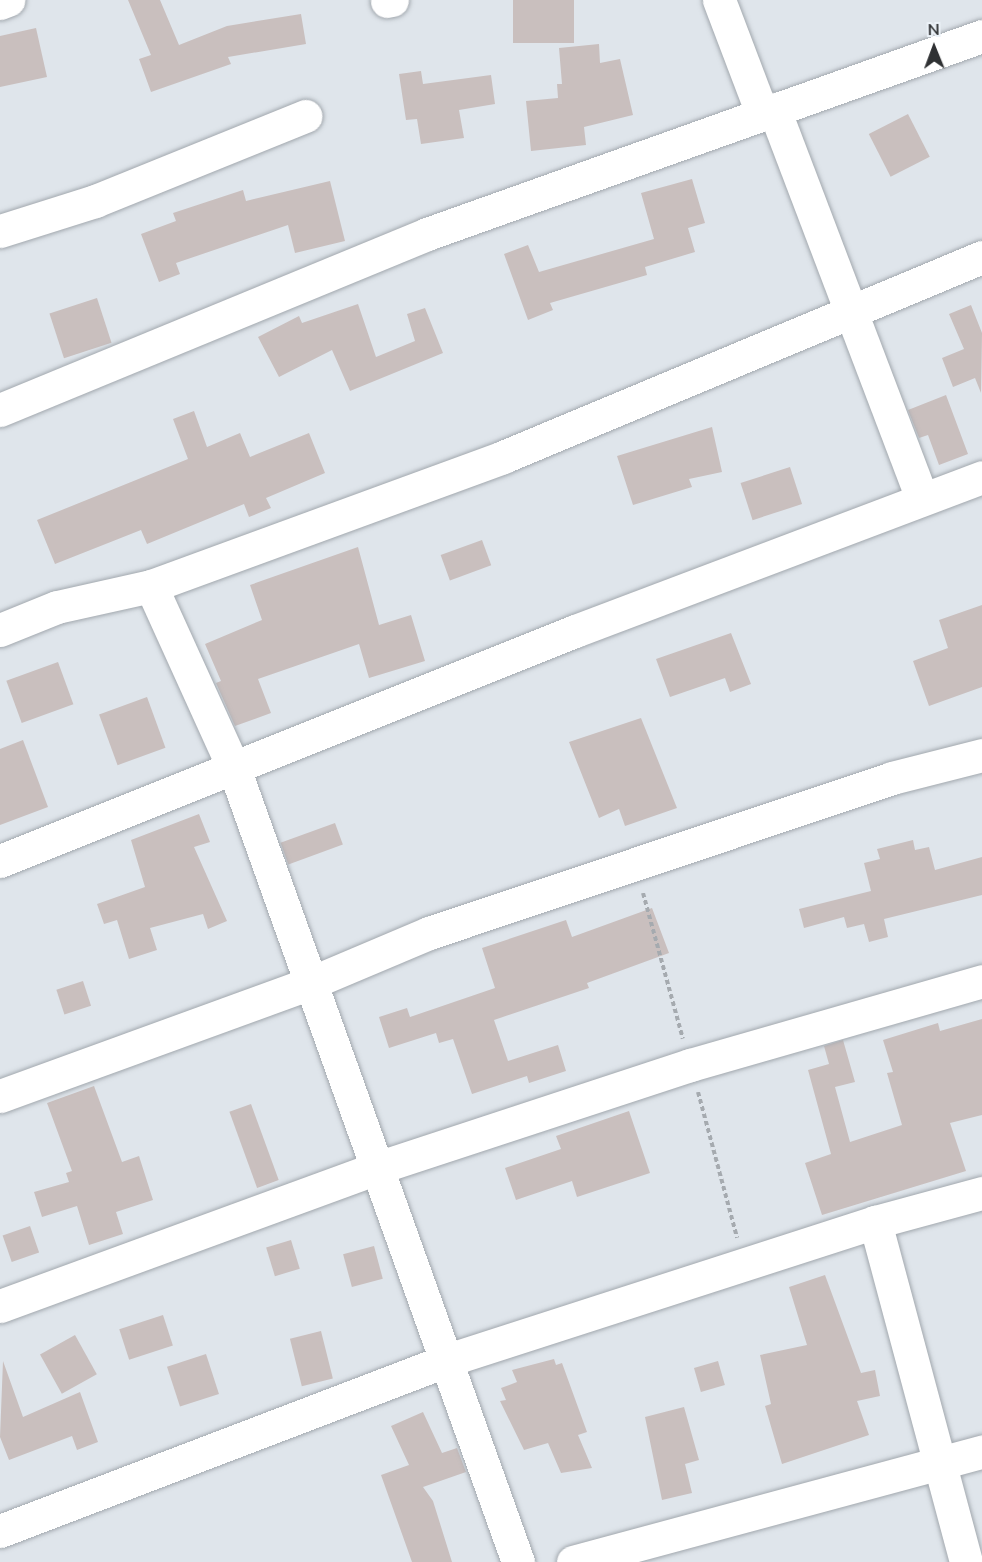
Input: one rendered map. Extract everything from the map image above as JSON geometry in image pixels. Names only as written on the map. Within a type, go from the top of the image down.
[{"type":"street","points":[[0,3],[8,0]]},
{"type":"street","points":[[719,0],[768,111],[850,310],[922,499]]},
{"type":"street","points":[[0,410],[427,234],[982,36]]},
{"type":"street","points":[[0,231],[95,201],[305,116]]},
{"type":"street","points":[[0,630],[57,607],[151,586],[503,457],[850,310],[982,258]]},
{"type":"street","points":[[0,861],[235,771],[575,631],[982,477]]},
{"type":"street","points":[[151,586],[235,771],[314,982],[377,1168],[448,1360],[518,1562]]},
{"type":"street","points":[[0,1096],[314,982],[429,933],[892,778],[982,755]]},
{"type":"street","points":[[0,1306],[377,1168],[690,1065],[982,981]]},
{"type":"street","points":[[0,1531],[448,1360],[875,1222],[982,1193]]},
{"type":"street","points":[[875,1222],[966,1562]]},
{"type":"street","points":[[573,1562],[940,1467],[982,1452]]},
{"type":"building","points":[[128,0],[160,0],[179,45],[227,26],[301,14],[306,44],[228,57],[231,64],[151,92],[139,59],[151,55]]},
{"type":"building","points":[[513,0],[574,0],[574,43],[513,43]]},
{"type":"building","points":[[36,28],[47,77],[0,87],[0,36]]},
{"type":"building","points":[[599,44],[600,63],[620,59],[633,115],[584,127],[586,145],[531,151],[526,101],[558,98],[557,84],[562,84],[559,48]]},
{"type":"building","points":[[421,71],[423,84],[491,75],[495,104],[459,110],[464,138],[421,144],[417,119],[406,120],[399,74]]},
{"type":"building","points":[[908,114],[930,157],[891,177],[869,134]]},
{"type":"building","points":[[692,179],[705,223],[688,228],[695,252],[645,267],[647,275],[550,303],[553,310],[528,320],[504,254],[528,245],[539,272],[654,239],[641,193]]},
{"type":"building","points":[[330,181],[345,241],[295,253],[288,225],[176,263],[180,274],[159,282],[141,234],[176,221],[173,213],[243,190],[246,201]]},
{"type":"building","points":[[97,298],[112,343],[64,358],[49,313]]},
{"type":"building","points":[[358,304],[376,357],[415,341],[407,314],[425,308],[443,353],[350,391],[332,350],[279,377],[258,337],[299,316],[302,323]]},
{"type":"building","points":[[971,305],[982,333],[981,393],[975,378],[953,387],[942,358],[964,349],[949,314]]},
{"type":"building","points":[[946,395],[968,454],[939,465],[928,435],[919,438],[908,410]]},
{"type":"building","points":[[194,411],[207,447],[240,433],[250,457],[309,433],[325,473],[266,498],[271,508],[249,517],[244,504],[147,544],[141,530],[55,564],[37,520],[188,459],[173,419]]},
{"type":"building","points":[[712,427],[722,472],[689,479],[692,487],[633,505],[617,456]]},
{"type":"building","points":[[790,467],[802,504],[753,520],[741,483]]},
{"type":"building","points":[[482,540],[491,565],[450,580],[441,555]]},
{"type":"building","points":[[358,547],[379,625],[411,615],[425,661],[369,678],[359,644],[258,679],[271,713],[235,726],[216,683],[221,681],[205,644],[262,620],[250,585]]},
{"type":"building","points":[[982,605],[982,687],[929,706],[913,661],[948,648],[939,620]]},
{"type":"building","points":[[731,633],[751,684],[730,692],[725,678],[670,697],[656,659]]},
{"type":"building","points":[[58,662],[73,704],[22,723],[6,681]]},
{"type":"building","points":[[147,697],[165,748],[118,765],[99,714]]},
{"type":"building","points":[[641,718],[677,808],[625,826],[619,809],[599,818],[569,742]]},
{"type":"building","points":[[23,740],[48,807],[0,825],[0,749]]},
{"type":"building","points":[[199,814],[210,842],[194,847],[227,921],[208,929],[203,914],[150,928],[157,950],[129,959],[117,920],[104,924],[97,904],[145,887],[131,840]]},
{"type":"building","points":[[335,823],[343,845],[288,864],[280,843]]},
{"type":"building","points":[[913,840],[915,850],[929,847],[935,870],[982,857],[982,895],[884,919],[888,937],[869,942],[864,924],[847,928],[844,917],[804,928],[799,909],[871,891],[864,863],[880,859],[877,849]]},
{"type":"building","points":[[652,908],[669,953],[587,983],[589,988],[494,1020],[508,1061],[558,1045],[566,1071],[529,1083],[527,1076],[472,1094],[453,1039],[439,1043],[436,1033],[389,1048],[379,1017],[407,1008],[410,1017],[495,988],[482,948],[566,920],[572,937]]},
{"type":"building","points":[[83,981],[91,1006],[64,1014],[56,990]]},
{"type":"building","points":[[982,1019],[982,1115],[950,1123],[966,1171],[822,1215],[805,1163],[831,1154],[808,1070],[829,1064],[824,1046],[843,1040],[855,1082],[835,1087],[850,1142],[902,1125],[887,1073],[893,1072],[883,1040],[938,1023],[940,1031]]},
{"type":"building","points":[[94,1086],[122,1162],[139,1156],[153,1200],[116,1212],[123,1234],[89,1245],[77,1206],[42,1217],[34,1192],[69,1182],[66,1173],[72,1171],[47,1103]]},
{"type":"building","points":[[251,1104],[279,1180],[257,1188],[229,1112]]},
{"type":"building","points":[[629,1111],[650,1173],[577,1197],[572,1181],[516,1200],[505,1168],[561,1149],[556,1136]]},
{"type":"building","points":[[30,1226],[39,1252],[12,1262],[3,1235]]},
{"type":"building","points":[[291,1240],[300,1269],[275,1276],[266,1248]]},
{"type":"building","points":[[374,1246],[383,1279],[352,1287],[343,1254]]},
{"type":"building","points":[[825,1275],[861,1373],[875,1370],[880,1396],[857,1401],[869,1435],[782,1464],[765,1406],[771,1404],[760,1355],[807,1345],[789,1287]]},
{"type":"building","points":[[163,1315],[173,1345],[129,1360],[119,1329]]},
{"type":"building","points":[[321,1331],[333,1379],[302,1386],[290,1339]]},
{"type":"building","points":[[75,1335],[97,1374],[62,1394],[40,1354]]},
{"type":"building","points":[[206,1354],[219,1394],[180,1407],[167,1367]]},
{"type":"building","points":[[554,1359],[556,1365],[562,1363],[587,1432],[578,1435],[592,1468],[561,1473],[548,1443],[524,1450],[500,1401],[506,1400],[501,1388],[517,1382],[512,1370]]},
{"type":"building","points":[[3,1361],[23,1417],[80,1392],[98,1442],[77,1450],[72,1436],[9,1460],[0,1437]]},
{"type":"building","points":[[718,1361],[725,1385],[701,1392],[694,1368]]},
{"type":"building","points":[[684,1407],[699,1460],[685,1464],[692,1493],[662,1500],[645,1417]]},
{"type":"building","points":[[423,1412],[442,1453],[457,1448],[466,1472],[423,1487],[433,1501],[452,1562],[412,1562],[381,1475],[409,1465],[391,1426]]}]
